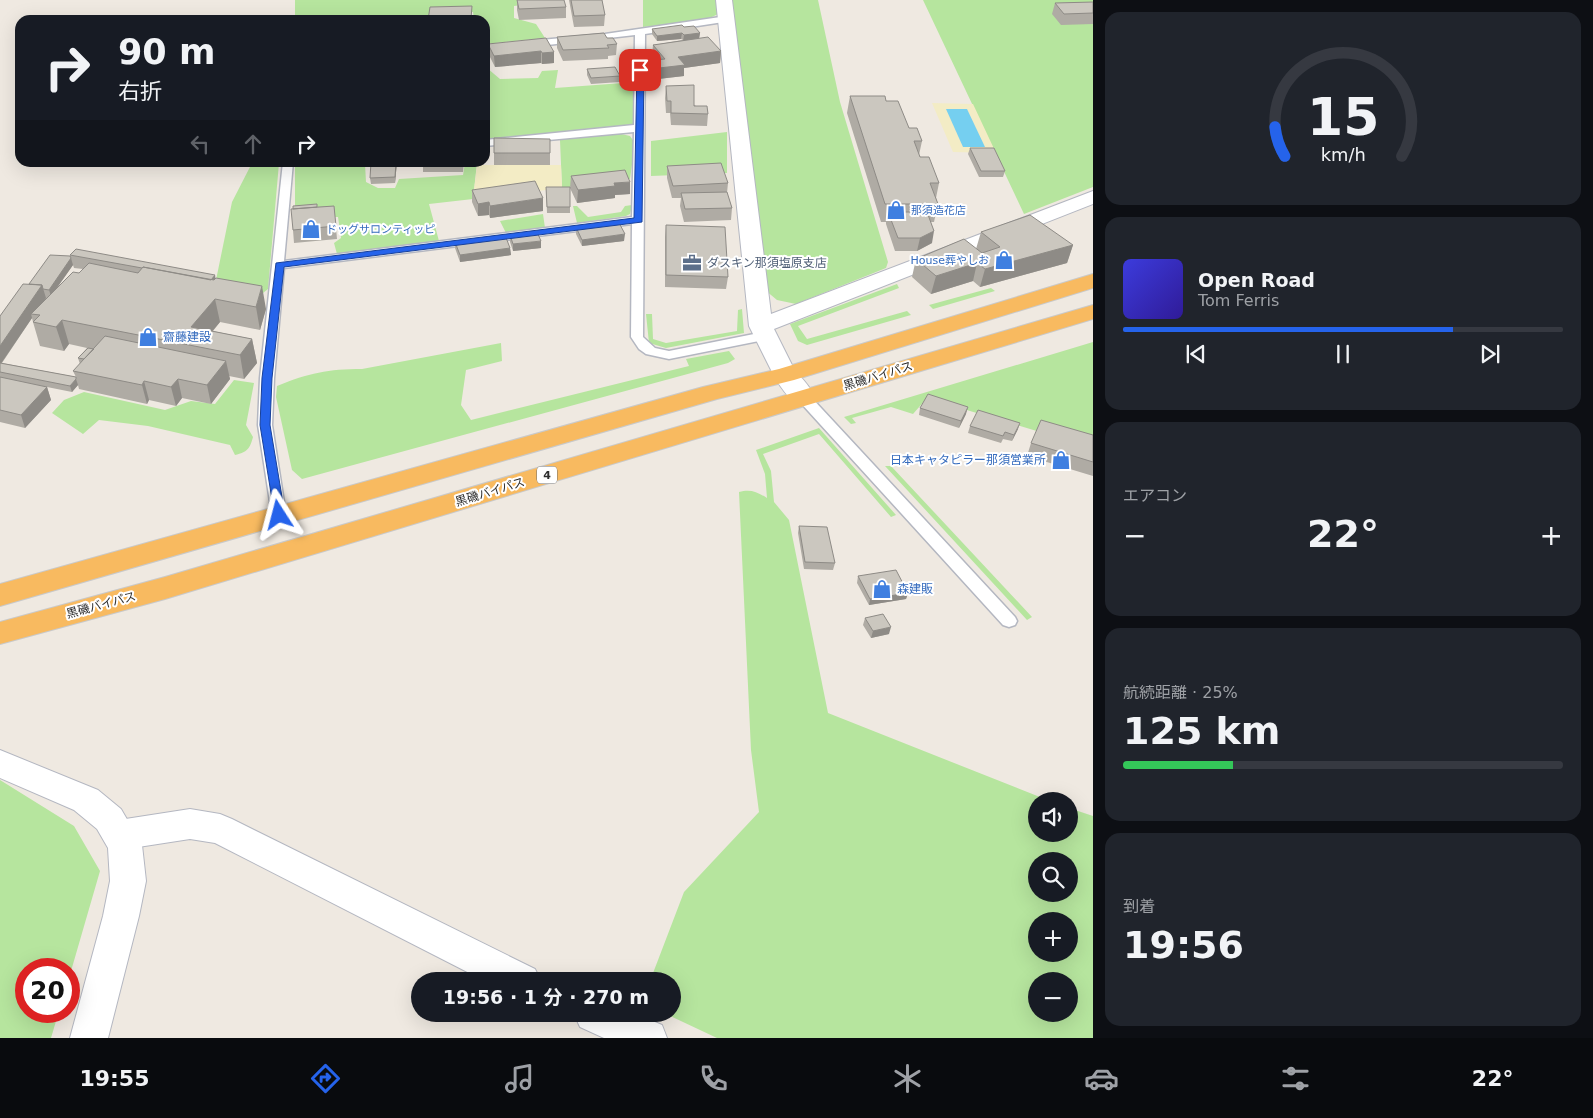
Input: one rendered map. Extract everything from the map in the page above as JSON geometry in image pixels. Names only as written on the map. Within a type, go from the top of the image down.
[{"type":"highway","points":[[0,595],[712,392],[785,374],[1093,281]]},
{"type":"highway","name":"黒磯バイパス","points":[[0,632],[165,588],[1093,312]]},
{"type":"street","points":[[726,10],[763,331],[785,374],[804,398]]},
{"type":"street","points":[[763,331],[1093,197]]},
{"type":"street","points":[[0,764],[86,800],[109,819],[125,845],[128,881],[121,916],[89,1038]]},
{"type":"street","points":[[119,835],[190,824],[220,829],[504,972]]},
{"type":"street","points":[[611,1022],[648,1038]]},
{"type":"lane","points":[[522,45],[640,32],[726,10]]},
{"type":"lane","points":[[640,32],[637,337],[643,348],[657,354],[669,355],[763,331]]},
{"type":"lane","points":[[490,143],[640,128]]},
{"type":"lane","points":[[279,515],[265,425],[267,378],[288,167]]},
{"type":"lane","points":[[279,265],[639,220]]},
{"type":"lane","points":[[804,398],[1009,621]]},
{"type":"green space","points":[[295,0],[565,0],[514,6],[514,18],[536,24],[545,38],[490,44],[490,15],[473,15],[473,12],[445,15],[295,15]]},
{"type":"green space","points":[[643,0],[716,0],[718,14],[706,20],[643,27]]},
{"type":"green space","points":[[731,0],[818,0],[840,102],[888,262],[886,268],[796,304],[777,300],[765,290]]},
{"type":"green space","points":[[923,0],[1093,0],[1093,187],[1024,214]]},
{"type":"green space","points":[[558,70],[555,88],[623,83],[635,87],[637,125],[617,133],[630,136],[635,143],[630,179],[562,188],[560,140],[556,133],[490,139],[490,71],[500,79],[538,78],[542,71]]},
{"type":"green space","points":[[727,132],[727,173],[651,176],[651,141]]},
{"type":"green space","points":[[250,167],[279,167],[268,289],[258,297],[215,285],[232,202]]},
{"type":"green space","points":[[295,167],[365,167],[366,182],[378,188],[395,188],[399,179],[463,175],[464,167],[477,167],[473,199],[429,204],[439,241],[337,254],[334,243],[341,238],[338,217],[322,217],[295,210]]},
{"type":"green space","points":[[632,205],[630,214],[626,216],[577,223],[573,206],[577,206],[588,217],[621,212],[625,206]]},
{"type":"green space","points":[[543,214],[545,228],[506,233],[500,221]]},
{"type":"green space","points":[[897,284],[899,288],[798,326],[807,339],[907,311],[911,315],[807,345],[798,341],[790,324]]},
{"type":"green space","points":[[991,288],[995,291],[933,309],[929,305]]},
{"type":"green space","points":[[742,309],[744,333],[666,348],[649,343],[646,314],[652,314],[653,339],[666,343],[737,331],[738,310]]},
{"type":"green space","points":[[1093,342],[1093,448],[927,398],[913,414],[891,407],[852,418],[856,423],[851,424],[844,417]]},
{"type":"green space","points":[[501,343],[502,361],[466,370],[461,405],[471,420],[689,366],[686,359],[729,351],[735,359],[728,363],[302,479],[292,470],[276,397],[277,386],[319,373],[362,369]]},
{"type":"green space","points":[[234,380],[254,383],[246,425],[253,437],[248,449],[235,455],[230,445],[148,426],[99,420],[83,434],[52,413],[64,400],[84,392],[165,410],[191,401],[215,404]]},
{"type":"green space","points":[[819,428],[896,515],[891,517],[819,434],[763,454],[771,471],[774,502],[789,520],[828,713],[1028,792],[1028,842],[1078,842],[1078,811],[1093,816],[1093,1038],[717,1038],[681,1021],[681,972],[653,972],[684,892],[759,812],[751,750],[739,492],[754,492],[767,498],[765,474],[756,450]]},
{"type":"green space","points":[[885,466],[891,466],[1032,617],[1027,620]]},
{"type":"green space","points":[[0,780],[74,826],[100,871],[75,958],[15,958],[15,1023],[55,1023],[51,1038],[0,1038]]},
{"type":"sand","points":[[932,103],[973,104],[996,153],[953,152]]},
{"type":"sand","points":[[490,165],[561,165],[562,188],[473,199],[477,167],[490,167]]},
{"type":"water","points":[[946,109],[967,109],[985,147],[963,147]]},
{"type":"building","points":[[517,0],[564,0],[566,7],[519,9]]},
{"type":"building","points":[[571,0],[602,0],[605,15],[574,16]]},
{"type":"building","points":[[1093,2],[1093,13],[1064,14],[1055,3]]},
{"type":"building","points":[[472,6],[471,15],[429,15],[430,7]]},
{"type":"building","points":[[682,25],[684,27],[694,26],[700,33],[657,36],[652,29]]},
{"type":"building","points":[[604,33],[607,38],[613,38],[617,44],[607,45],[609,48],[563,50],[557,37]]},
{"type":"building","points":[[708,37],[721,51],[678,57],[685,65],[659,68],[653,60],[665,59],[653,45]]},
{"type":"building","points":[[546,38],[554,52],[542,53],[541,51],[494,56],[490,44]]},
{"type":"building","points":[[615,67],[620,76],[591,78],[587,69]]},
{"type":"building","points":[[694,85],[694,106],[707,106],[708,114],[671,113],[671,101],[667,101],[666,86]]},
{"type":"building","points":[[850,96],[885,96],[886,101],[898,101],[909,128],[917,128],[922,141],[914,141],[920,157],[929,157],[939,183],[930,183],[938,204],[885,204]]},
{"type":"building","points":[[494,138],[550,139],[550,153],[494,153]]},
{"type":"building","points":[[970,148],[994,148],[1005,171],[981,171]]},
{"type":"building","points":[[721,163],[728,183],[673,186],[667,166]]},
{"type":"building","points":[[371,167],[396,167],[395,177],[370,178]]},
{"type":"building","points":[[625,170],[630,182],[614,183],[615,186],[578,190],[571,176]]},
{"type":"building","points":[[535,181],[543,198],[490,206],[489,202],[478,204],[472,190]]},
{"type":"building","points":[[546,187],[570,187],[570,207],[547,207]]},
{"type":"building","points":[[727,192],[732,208],[685,209],[681,193]]},
{"type":"building","points":[[317,204],[317,207],[293,209],[293,206]]},
{"type":"building","points":[[334,206],[336,226],[293,230],[291,209]]},
{"type":"building","points":[[888,212],[927,212],[934,231],[920,238],[898,238]]},
{"type":"building","points":[[1030,215],[1073,245],[985,269],[977,263],[936,276],[916,259],[964,239],[982,253],[1000,247],[981,232]]},
{"type":"building","points":[[618,221],[625,234],[582,240],[576,227]]},
{"type":"building","points":[[666,225],[725,227],[728,277],[666,275]]},
{"type":"building","points":[[537,232],[541,241],[513,244],[510,235]]},
{"type":"building","points":[[505,235],[510,248],[460,255],[455,242]]},
{"type":"building","points":[[76,249],[215,275],[211,280],[70,255]]},
{"type":"building","points":[[50,255],[70,256],[71,258],[49,290],[43,289],[42,285],[29,284]]},
{"type":"building","points":[[89,263],[138,273],[143,267],[214,280],[216,278],[262,286],[256,307],[215,299],[191,327],[252,339],[240,355],[62,320],[56,327],[33,322],[40,315],[31,314],[73,272],[79,273]]},
{"type":"building","points":[[23,284],[42,285],[0,346],[0,316]]},
{"type":"building","points":[[105,336],[226,361],[207,385],[178,379],[171,387],[144,381],[142,385],[73,371]]},
{"type":"building","points":[[88,348],[94,349],[84,359],[78,358]]},
{"type":"building","points":[[0,363],[76,377],[76,379],[70,386],[0,372]]},
{"type":"building","points":[[0,377],[47,387],[21,415],[0,410]]},
{"type":"building","points":[[928,394],[968,407],[961,421],[920,408]]},
{"type":"building","points":[[978,410],[1020,423],[1014,435],[1005,432],[1003,436],[970,426]]},
{"type":"building","points":[[1041,420],[1093,435],[1093,462],[1031,443]]},
{"type":"building","points":[[799,526],[827,527],[835,563],[805,562]]},
{"type":"building","points":[[896,570],[908,593],[870,599],[858,576]]},
{"type":"building","points":[[883,614],[891,627],[873,631],[865,618]]},
{"type":"place","name":"那須造花店","points":[[896,210]]},
{"type":"place","name":"ドッグサロンティッピ","points":[[311,229]]},
{"type":"place","name":"House葬やしお","points":[[1004,260]]},
{"type":"place","name":"ダスキン那須塩原支店","points":[[692,263]]},
{"type":"place","name":"齋藤建設","points":[[148,337]]},
{"type":"place","name":"日本キャタピラー那須営業所","points":[[1061,460]]},
{"type":"place","name":"森建販","points":[[882,589]]},
{"type":"route","points":[[279,515],[265,425],[267,378],[279,265],[639,220],[640,70]]}]
